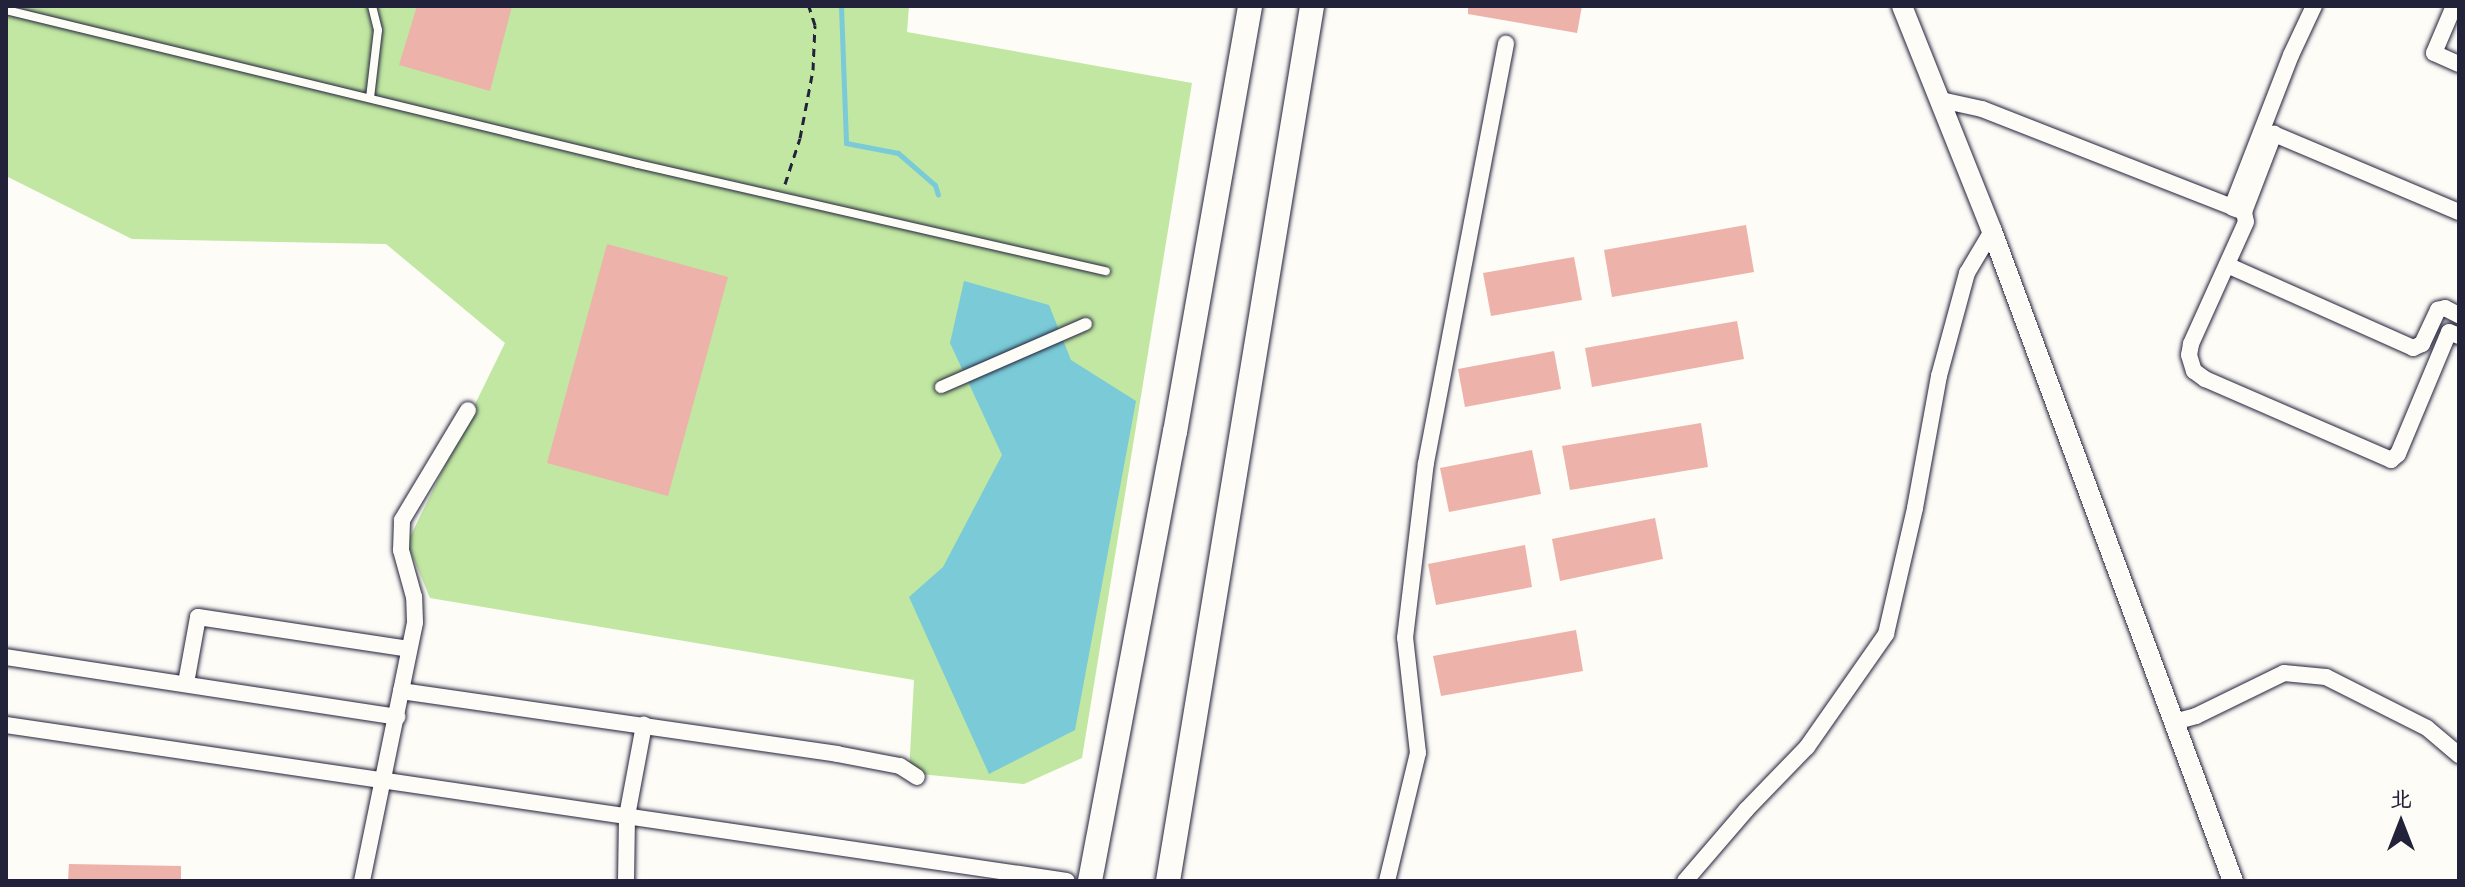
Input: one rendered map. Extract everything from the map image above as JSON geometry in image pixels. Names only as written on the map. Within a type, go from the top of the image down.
[{"type":"main road","points":[[1090,881],[1175,432],[1250,6]]},
{"type":"main road","points":[[1168,881],[1312,6]]},
{"type":"street","points":[[1902,6],[1992,231],[2233,881]]},
{"type":"street","points":[[2238,210],[2291,55],[2314,6]]},
{"type":"street","points":[[2454,6],[2434,53],[2459,64]]},
{"type":"street","points":[[1387,881],[1418,753],[1405,638],[1426,463],[1506,44]]},
{"type":"street","points":[[1941,100],[1982,109],[2238,210],[2246,222],[2191,344],[2189,355],[2194,371],[2205,379],[2391,460],[2398,454],[2449,332],[2459,336]]},
{"type":"street","points":[[2238,210],[2274,134],[2459,212]]},
{"type":"street","points":[[1685,881],[1746,810],[1807,747],[1886,634],[1915,508],[1943,361],[1967,273],[1992,231]]},
{"type":"street","points":[[2227,265],[2413,348],[2422,344],[2438,310],[2445,308],[2459,315]]},
{"type":"street","points":[[941,387],[1086,324]]},
{"type":"street","points":[[362,881],[397,717],[415,609],[401,550],[402,520],[468,410]]},
{"type":"street","points":[[186,683],[198,617],[409,649]]},
{"type":"street","points":[[6,657],[397,717]]},
{"type":"street","points":[[2174,722],[2196,716],[2284,673],[2326,677],[2427,728],[2459,755]]},
{"type":"street","points":[[401,691],[885,762],[900,766],[917,777]]},
{"type":"street","points":[[6,725],[1067,881]]},
{"type":"street","points":[[626,881],[627,816],[644,725]]},
{"type":"lane","points":[[370,98],[378,30],[372,6]]},
{"type":"lane","points":[[6,10],[1106,271]]},
{"type":"path","points":[[781,196],[800,138],[813,70],[815,25],[809,6]]},
{"type":"green space","points":[[6,6],[909,6],[907,32],[1192,83],[1082,758],[1024,784],[909,773],[914,680],[430,598],[407,543],[505,343],[386,244],[132,239],[6,176]]},
{"type":"water","points":[[964,281],[1049,305],[1071,360],[1136,401],[1075,730],[989,774],[909,597],[943,567],[1002,455],[950,343]]},
{"type":"building","points":[[417,6],[512,6],[490,91],[399,65]]},
{"type":"building","points":[[1468,6],[1582,6],[1577,33],[1468,14]]},
{"type":"building","points":[[1746,225],[1754,272],[1612,297],[1604,250]]},
{"type":"building","points":[[607,244],[728,277],[668,496],[547,463]]},
{"type":"building","points":[[1574,257],[1582,300],[1491,316],[1483,273]]},
{"type":"building","points":[[1737,321],[1744,359],[1592,387],[1585,348]]},
{"type":"building","points":[[1554,351],[1561,389],[1465,407],[1458,369]]},
{"type":"building","points":[[1701,423],[1708,467],[1570,490],[1562,446]]},
{"type":"building","points":[[1532,450],[1541,494],[1449,512],[1440,468]]},
{"type":"building","points":[[1655,518],[1663,559],[1560,581],[1552,539]]},
{"type":"building","points":[[1525,545],[1532,587],[1436,605],[1428,564]]},
{"type":"building","points":[[1576,630],[1583,671],[1441,696],[1433,656]]},
{"type":"building","points":[[69,864],[181,866],[181,881],[68,881]]},
{"type":"waterway","points":[[841,6],[846,143],[898,153],[935,185],[938,195]]}]
